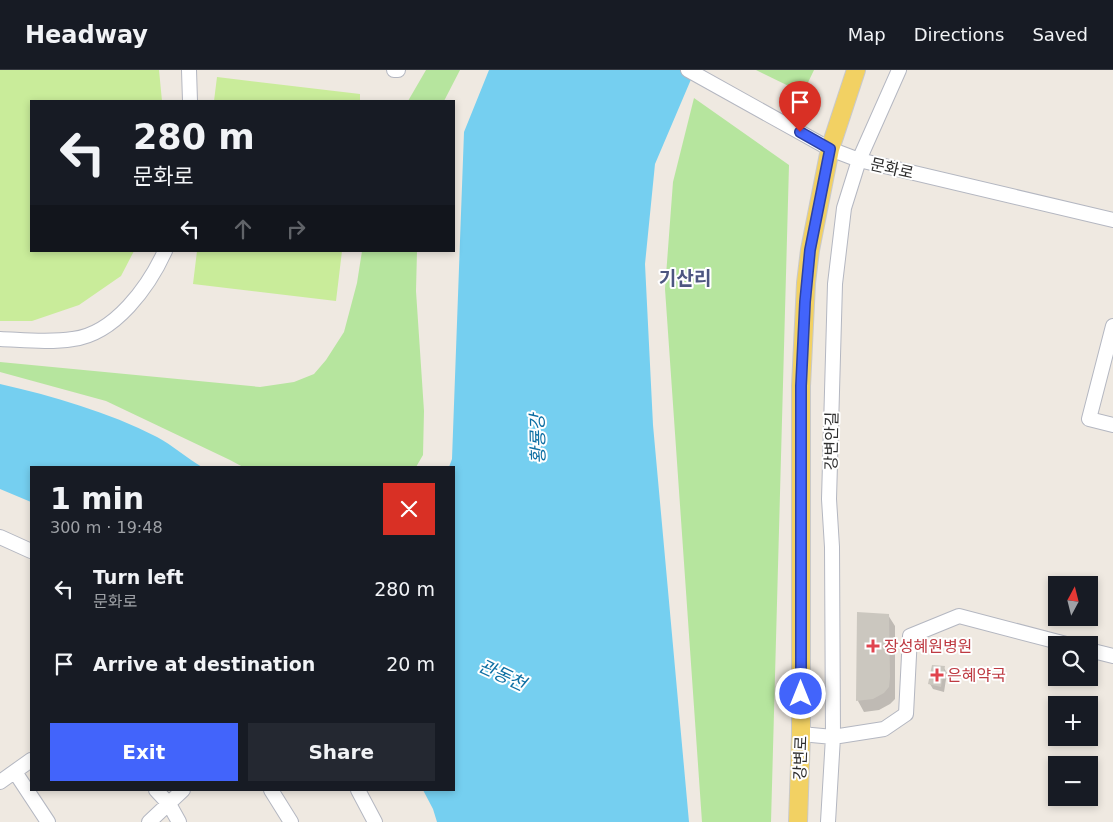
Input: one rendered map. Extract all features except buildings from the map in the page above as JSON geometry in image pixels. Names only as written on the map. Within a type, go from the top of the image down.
[{"type":"main road","name":"강변로","points":[[798,822],[801,734],[801,386],[806,283],[810,250],[830,149],[856,70]]},
{"type":"street","points":[[189,70],[190,100]]},
{"type":"street","name":"문화로","points":[[688,70],[830,149],[859,160],[1113,220]]},
{"type":"street","name":"강변안길","points":[[828,822],[833,737],[833,618],[829,499],[835,284],[844,208],[859,160],[899,70]]},
{"type":"street","points":[[0,339],[67,340],[76,339],[98,331],[115,319],[145,288],[164,252]]},
{"type":"street","points":[[1113,326],[1089,418],[1113,425]]},
{"type":"street","points":[[0,537],[30,551]]},
{"type":"street","points":[[801,734],[833,737],[884,729],[906,714],[910,636],[959,616],[1048,639]]},
{"type":"street","points":[[1098,652],[1113,656]]},
{"type":"street","points":[[0,782],[30,761]]},
{"type":"street","points":[[15,772],[48,822]]},
{"type":"street","points":[[157,791],[169,804],[179,822]]},
{"type":"street","points":[[149,822],[182,791]]},
{"type":"street","points":[[272,791],[291,822]]},
{"type":"street","points":[[359,791],[375,822]]},
{"type":"green space","points":[[0,70],[159,70],[162,100],[30,100],[30,252],[133,252],[121,276],[79,305],[32,321],[0,321]]},
{"type":"green space","points":[[426,70],[460,70],[445,100],[409,100]]},
{"type":"green space","points":[[756,70],[814,70],[803,93]]},
{"type":"green space","points":[[217,77],[360,94],[360,100],[214,100]]},
{"type":"green space","points":[[694,98],[789,165],[771,822],[702,822],[665,289],[673,182]]},
{"type":"green space","points":[[197,252],[342,252],[336,301],[193,284]]},
{"type":"green space","points":[[362,252],[417,252],[416,291],[424,411],[423,455],[417,466],[241,466],[106,401],[0,372],[0,362],[260,387],[294,382],[314,374],[326,360],[344,332],[357,283]]},
{"type":"water","points":[[489,70],[695,70],[655,164],[645,264],[653,425],[689,822],[437,822],[433,809],[424,791],[455,791],[455,466],[449,466],[452,459],[464,132]]},
{"type":"water","points":[[0,384],[60,399],[100,412],[157,437],[201,466],[30,466],[30,502],[0,489]]},
{"type":"place","name":"장성혜원병원","points":[[873,646]]},
{"type":"place","name":"은혜약국","points":[[937,675]]},
{"type":"district","name":"기산리","points":[[685,278]]},
{"type":"route","points":[[800,132],[830,149],[810,250],[806,283],[801,386],[801,694]]},
{"type":"water label","name":"황룡강","points":[[538,439]]},
{"type":"water label","name":"관동천","points":[[502,675]]}]
